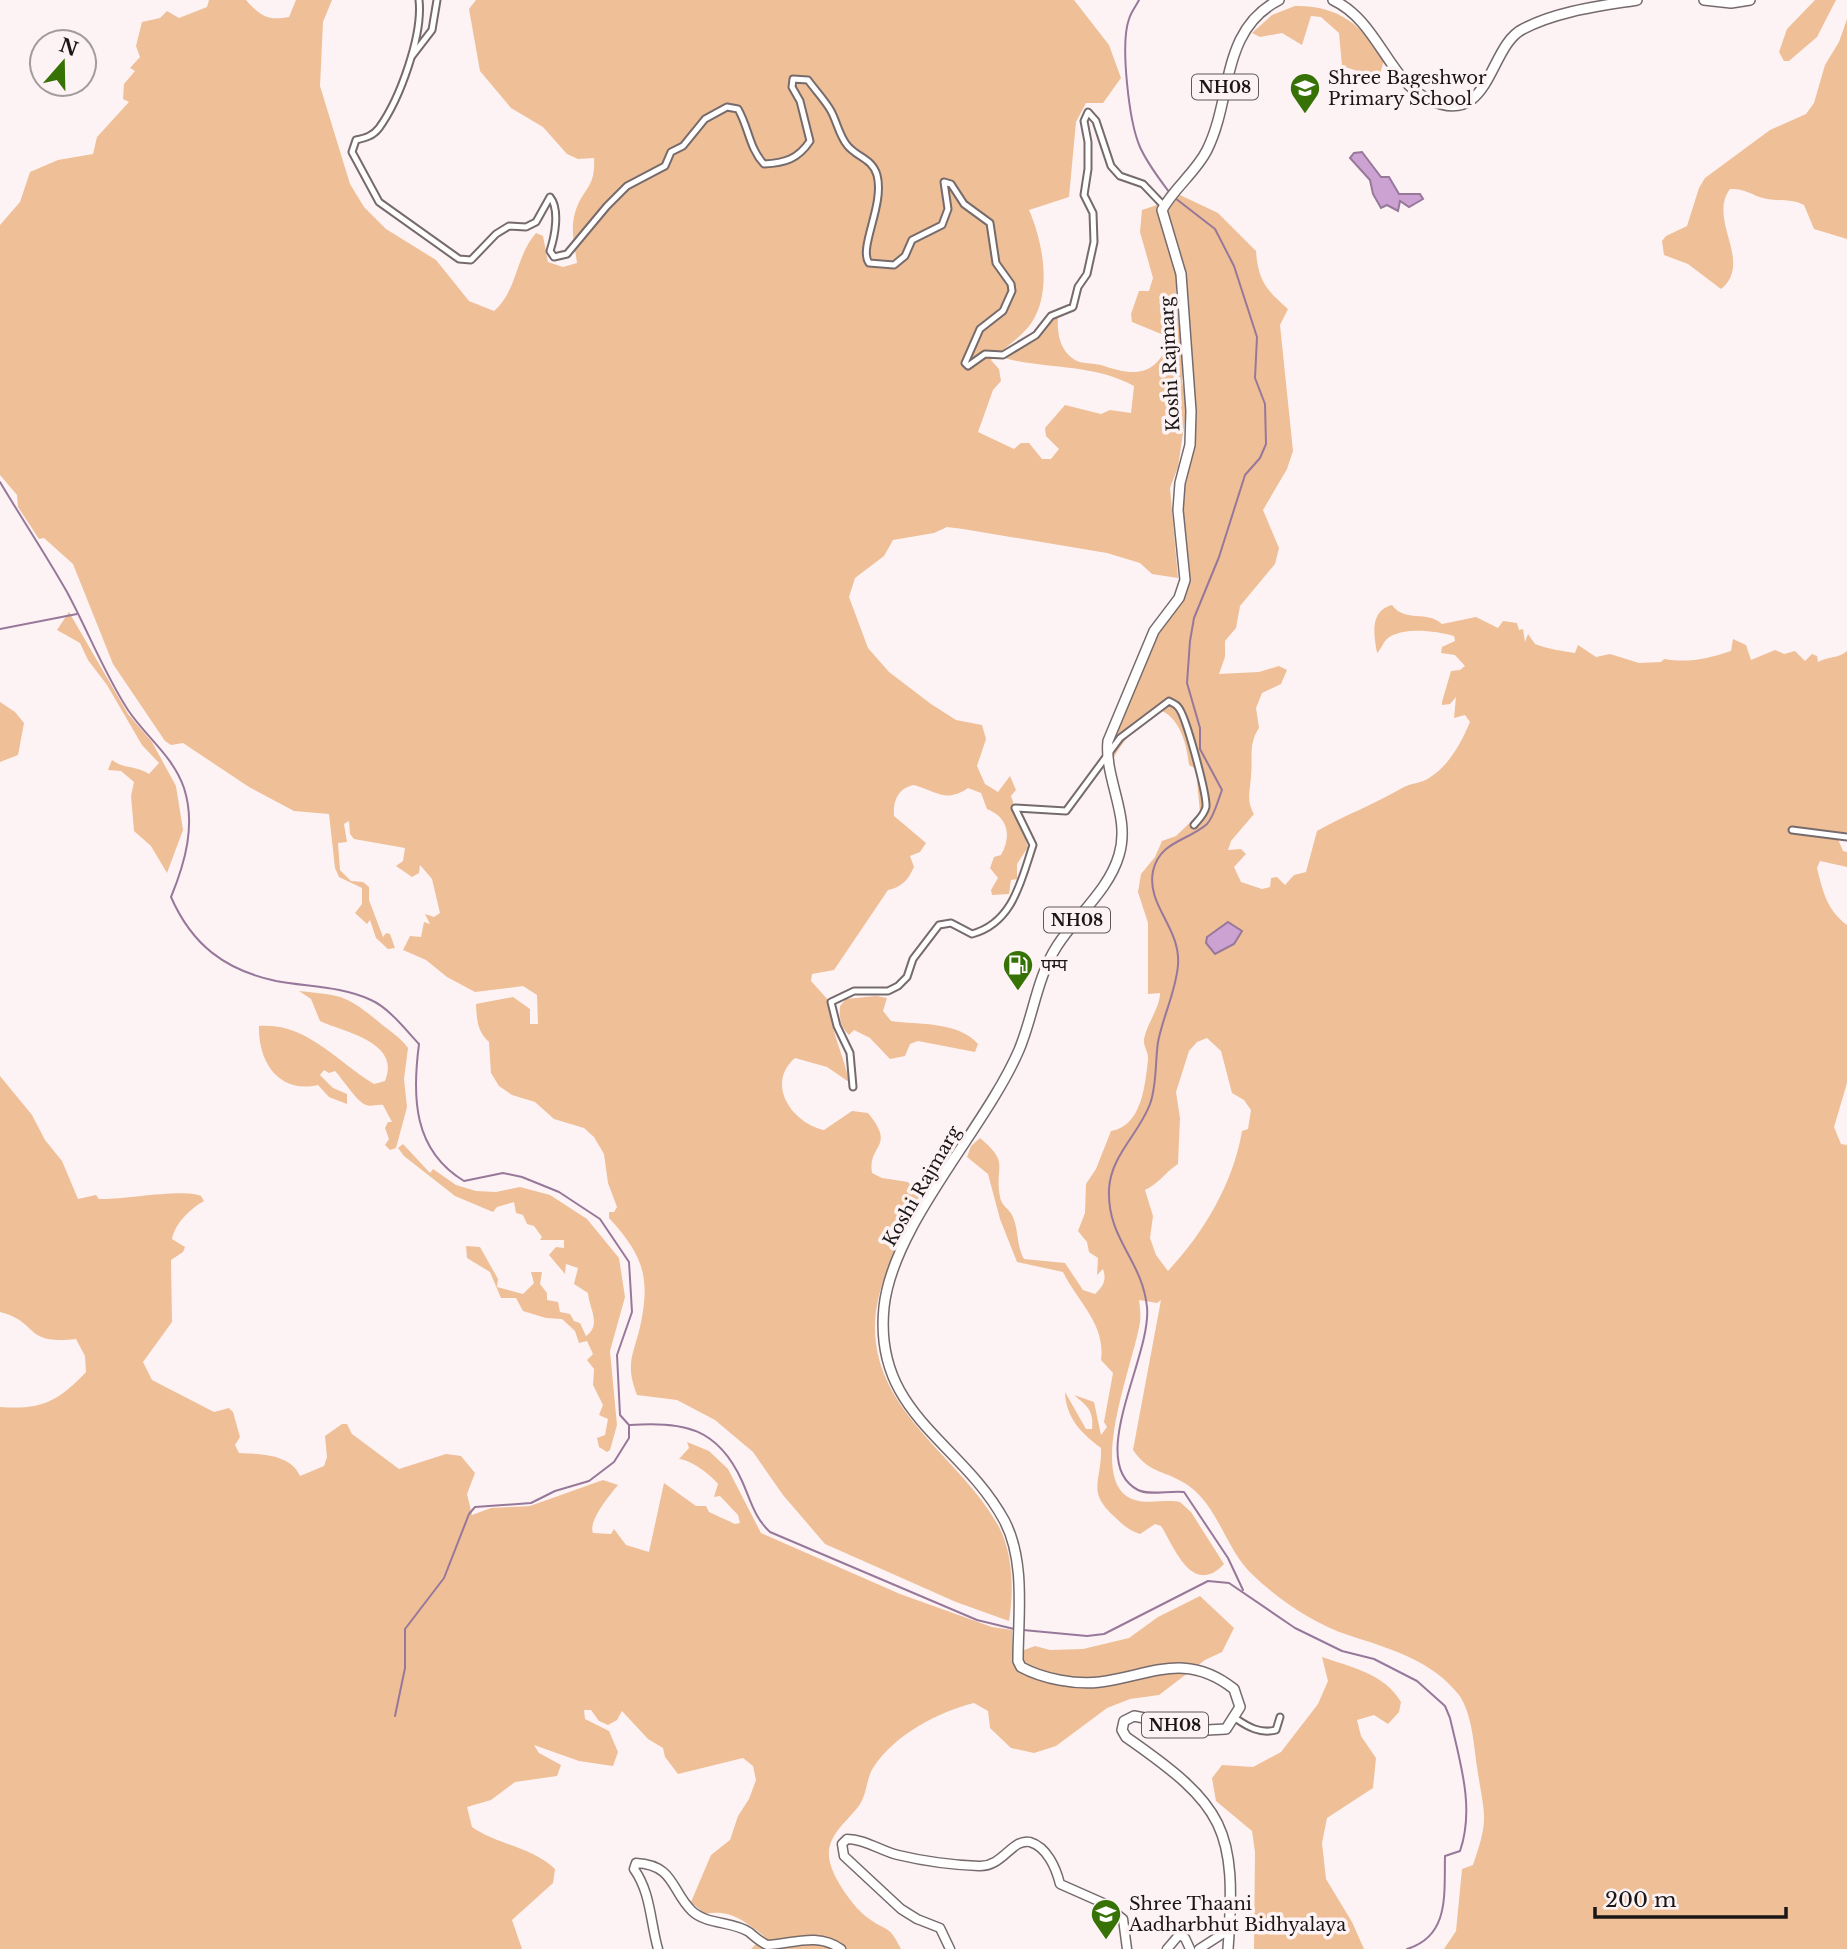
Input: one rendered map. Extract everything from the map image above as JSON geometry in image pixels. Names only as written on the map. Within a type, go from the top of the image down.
[{"type":"main road","name":"NH08","points":[[1166,204],[1206,153],[1213,136],[1234,50],[1240,38],[1259,12],[1279,0]]},
{"type":"main road","points":[[1334,0],[1349,8],[1363,23],[1416,92],[1450,105],[1469,101],[1485,86],[1512,36],[1521,30],[1561,15],[1637,0]]},
{"type":"main road","points":[[1704,0],[1731,3],[1750,0]]},
{"type":"main road","name":"Koshi Rajmarg","points":[[1166,204],[1164,221],[1181,274],[1191,411],[1190,445],[1180,483],[1178,510],[1185,580],[1179,598],[1154,631],[1112,728],[1107,757],[1121,813],[1122,838],[1117,862],[1101,890],[1056,947],[1041,980],[1018,1050],[997,1093],[915,1226],[892,1272],[884,1305],[886,1350],[897,1388],[914,1415],[979,1486],[1004,1520],[1015,1551],[1018,1661],[1025,1670],[1079,1683],[1100,1682],[1172,1666],[1213,1675],[1234,1689],[1240,1707],[1235,1718]]},
{"type":"main road","name":"NH08","points":[[1228,1949],[1232,1871],[1225,1841],[1210,1809],[1196,1791],[1126,1737],[1122,1730],[1124,1721],[1134,1716],[1216,1731],[1226,1729],[1235,1718]]},
{"type":"street","points":[[419,0],[416,43],[410,58],[378,130],[369,137],[356,140],[352,152],[379,202],[459,259],[471,260],[496,234],[509,226],[526,227],[536,222],[550,197],[555,205],[555,238],[550,251],[554,257],[567,254],[627,186],[665,166],[671,152],[683,146],[705,119],[727,107],[738,110],[746,123],[755,155],[764,164],[785,163],[802,153],[810,141],[800,101],[792,87],[793,79],[808,80],[831,110],[849,148],[866,158],[877,175],[880,201],[872,233],[864,246],[865,257],[869,263],[894,265],[905,256],[912,240],[942,225],[948,209],[944,182],[951,184],[964,204],[990,223],[996,262],[1011,284],[1012,291],[1003,312],[980,329],[965,363],[968,366],[985,354],[1003,355],[1036,335],[1051,316],[1073,307],[1078,287],[1087,274],[1094,242],[1093,213],[1084,195],[1088,169],[1088,142],[1084,121],[1088,112],[1096,121],[1111,166],[1121,176],[1143,184],[1166,204]]},
{"type":"street","points":[[410,58],[423,46],[432,30],[437,0]]},
{"type":"street","points":[[853,1087],[850,1052],[840,1035],[831,1002],[854,991],[888,991],[898,986],[907,976],[913,958],[939,925],[951,923],[972,934],[1000,920],[1009,910],[1033,845],[1016,808],[1066,811],[1120,738],[1169,701],[1179,707],[1203,780],[1206,805],[1203,815],[1194,825]]},
{"type":"street","points":[[1792,830],[1847,837]]},
{"type":"street","points":[[1235,1718],[1250,1729],[1272,1732],[1276,1730],[1280,1717]]},
{"type":"street","points":[[950,1949],[940,1928],[917,1920],[901,1909],[844,1856],[842,1844],[847,1839],[897,1855],[981,1866],[1002,1860],[1014,1846],[1023,1841],[1032,1842],[1052,1862],[1060,1884],[1103,1903],[1123,1919],[1127,1949]]},
{"type":"street","points":[[658,1949],[646,1891],[634,1869],[636,1863],[663,1871],[673,1879],[690,1909],[701,1917],[731,1924],[767,1945],[798,1938],[824,1941],[841,1949]]},
{"type":"street","points":[[1199,1949],[1230,1929]]},
{"type":"street","points":[[1167,1949],[1179,1935],[1185,1938],[1190,1949]]},
{"type":"shaded area","points":[[209,0],[246,0],[260,13],[275,18],[289,17],[296,0],[332,0],[323,22],[320,86],[350,184],[364,207],[386,229],[436,260],[469,301],[494,311],[508,293],[524,252],[536,233],[543,236],[548,262],[563,267],[577,263],[573,238],[574,219],[593,176],[594,158],[578,159],[567,154],[543,127],[511,108],[480,71],[469,9],[476,0],[1074,0],[1109,45],[1121,78],[1103,103],[1086,103],[1076,122],[1069,197],[1029,210],[1041,251],[1044,281],[1042,296],[1032,322],[991,360],[999,369],[1001,381],[993,390],[978,432],[1014,449],[1021,443],[1029,443],[1042,459],[1051,459],[1059,449],[1046,436],[1045,428],[1065,405],[1101,414],[1110,410],[1131,413],[1134,386],[1118,379],[1086,370],[1004,358],[1038,336],[1051,318],[1058,316],[1062,346],[1078,361],[1135,372],[1151,367],[1159,360],[1171,338],[1132,322],[1131,314],[1139,291],[1149,291],[1153,278],[1140,232],[1142,210],[1163,203],[1161,222],[1176,270],[1176,303],[1184,361],[1182,381],[1187,406],[1178,467],[1170,488],[1178,578],[1152,574],[1140,563],[1107,553],[947,527],[934,533],[893,540],[884,556],[855,578],[849,597],[868,648],[889,672],[931,704],[956,720],[982,725],[986,739],[977,766],[985,784],[998,792],[1010,776],[1016,790],[1011,796],[1028,847],[1017,864],[1017,879],[1011,880],[1009,894],[992,895],[991,890],[998,878],[990,868],[994,857],[1001,855],[1007,834],[1004,822],[987,809],[981,793],[968,788],[948,795],[914,785],[900,792],[894,805],[894,816],[926,843],[920,852],[910,856],[914,867],[907,879],[901,885],[888,890],[834,970],[812,974],[811,981],[829,1001],[831,1021],[849,1082],[827,1067],[795,1058],[786,1068],[782,1079],[786,1101],[793,1111],[812,1126],[824,1130],[852,1111],[868,1113],[876,1124],[881,1140],[873,1156],[872,1173],[882,1178],[908,1182],[924,1200],[883,1281],[876,1311],[876,1345],[885,1375],[899,1403],[962,1476],[999,1527],[1007,1549],[1011,1573],[1009,1621],[956,1602],[825,1544],[783,1495],[753,1452],[715,1420],[677,1400],[637,1395],[631,1368],[643,1309],[644,1280],[637,1256],[609,1218],[609,1212],[614,1212],[617,1207],[608,1183],[604,1154],[594,1137],[584,1128],[554,1119],[535,1102],[512,1095],[499,1086],[491,1073],[489,1042],[478,1025],[476,1004],[513,997],[530,1009],[530,1024],[538,1024],[537,995],[523,986],[475,992],[447,977],[426,960],[403,950],[410,936],[421,937],[424,922],[430,924],[425,914],[434,917],[440,913],[432,879],[420,865],[419,873],[412,877],[396,866],[403,861],[405,848],[354,839],[350,834],[349,821],[344,824],[347,842],[338,843],[340,870],[351,881],[363,882],[369,887],[369,900],[383,937],[386,933],[390,934],[395,948],[388,949],[376,938],[370,920],[367,924],[355,913],[362,904],[362,888],[339,877],[335,868],[329,814],[294,811],[249,787],[183,743],[171,745],[165,741],[113,664],[73,564],[44,538],[39,539],[18,507],[17,495],[0,475],[0,225],[20,202],[30,172],[58,160],[93,154],[97,137],[129,102],[123,99],[124,84],[135,71],[130,68],[140,57],[136,46],[142,22],[160,18],[167,11],[179,18],[207,7]]},
{"type":"shaded area","points":[[1815,0],[1836,0],[1817,37],[1789,61],[1784,61],[1779,52],[1787,29]]},
{"type":"shaded area","points":[[1295,6],[1336,13],[1358,27],[1384,60],[1379,78],[1342,66],[1339,33],[1321,17],[1311,16],[1302,45],[1282,33],[1260,37],[1252,33],[1272,15]]},
{"type":"shaded area","points":[[1847,19],[1847,239],[1814,229],[1804,205],[1730,189],[1724,201],[1724,214],[1733,266],[1730,278],[1721,289],[1688,264],[1664,255],[1662,241],[1666,236],[1687,226],[1699,188],[1705,178],[1770,130],[1806,114],[1814,103],[1825,65],[1839,42]]},
{"type":"shaded area","points":[[1362,152],[1381,177],[1389,177],[1399,194],[1420,194],[1423,199],[1409,207],[1400,201],[1398,211],[1387,205],[1381,208],[1373,194],[1370,180],[1350,158],[1354,153]]},
{"type":"shaded area","points":[[1180,195],[1218,213],[1256,251],[1264,284],[1288,309],[1280,325],[1293,451],[1287,469],[1263,510],[1279,548],[1275,564],[1240,606],[1236,628],[1225,641],[1225,657],[1219,674],[1259,672],[1279,666],[1287,670],[1281,684],[1262,693],[1256,708],[1259,728],[1252,746],[1249,796],[1254,814],[1231,841],[1228,850],[1241,849],[1246,854],[1234,867],[1241,882],[1262,889],[1270,887],[1271,878],[1277,877],[1285,885],[1294,875],[1306,872],[1317,831],[1404,787],[1429,778],[1443,767],[1458,746],[1470,722],[1465,715],[1454,718],[1456,697],[1450,704],[1442,705],[1451,671],[1465,666],[1455,655],[1441,653],[1442,647],[1455,641],[1454,636],[1431,631],[1398,633],[1388,638],[1377,653],[1374,632],[1376,618],[1392,605],[1403,614],[1430,618],[1442,624],[1476,617],[1498,628],[1503,621],[1517,623],[1519,630],[1523,629],[1525,642],[1528,634],[1535,644],[1545,647],[1575,653],[1578,645],[1596,657],[1610,654],[1639,663],[1661,662],[1664,659],[1698,660],[1714,656],[1731,651],[1733,639],[1746,645],[1751,660],[1775,650],[1784,654],[1795,651],[1805,661],[1812,654],[1817,656],[1818,662],[1847,651],[1847,832],[1837,837],[1843,851],[1847,852],[1847,867],[1820,861],[1817,868],[1830,907],[1847,925],[1847,1083],[1834,1127],[1841,1144],[1847,1145],[1847,1949],[1444,1949],[1456,1931],[1462,1869],[1473,1865],[1484,1826],[1470,1720],[1463,1702],[1448,1683],[1423,1664],[1394,1650],[1323,1625],[1275,1594],[1244,1566],[1200,1495],[1181,1481],[1152,1468],[1139,1458],[1133,1450],[1161,1300],[1157,1303],[1139,1300],[1140,1322],[1116,1417],[1113,1469],[1119,1487],[1132,1499],[1143,1502],[1180,1502],[1191,1512],[1224,1564],[1213,1573],[1202,1575],[1193,1572],[1178,1556],[1161,1526],[1155,1524],[1140,1534],[1133,1531],[1107,1509],[1098,1494],[1101,1448],[1076,1424],[1068,1410],[1065,1392],[1086,1429],[1092,1429],[1091,1413],[1074,1395],[1094,1402],[1101,1435],[1107,1427],[1104,1422],[1113,1373],[1101,1360],[1099,1335],[1095,1324],[1063,1272],[1017,1262],[1000,1219],[988,1174],[967,1157],[971,1146],[980,1138],[995,1154],[999,1165],[1001,1200],[1014,1220],[1024,1259],[1065,1263],[1083,1290],[1095,1294],[1104,1280],[1103,1269],[1097,1275],[1098,1258],[1089,1252],[1087,1242],[1078,1231],[1085,1213],[1086,1184],[1096,1169],[1111,1131],[1121,1128],[1129,1121],[1140,1103],[1148,1060],[1144,1039],[1160,993],[1148,994],[1148,923],[1138,892],[1141,874],[1155,857],[1162,841],[1176,836],[1200,813],[1196,769],[1189,765],[1185,742],[1169,715],[1162,711],[1133,731],[1113,759],[1114,728],[1153,638],[1183,597],[1190,577],[1180,498],[1196,435],[1191,338],[1165,209]],"holes":[[[1207,1038],[1221,1051],[1232,1093],[1244,1100],[1251,1110],[1248,1129],[1242,1131],[1232,1170],[1205,1224],[1168,1271],[1156,1255],[1150,1238],[1153,1216],[1145,1190],[1178,1164],[1180,1118],[1176,1092],[1189,1051],[1197,1042]]]},
{"type":"shaded area","points":[[69,612],[128,714],[152,742],[176,786],[183,830],[167,873],[151,846],[134,831],[131,796],[134,782],[121,771],[108,770],[112,760],[149,774],[159,763],[142,745],[80,643],[57,630]]},
{"type":"shaded area","points":[[0,702],[15,712],[24,723],[18,755],[0,762]]},
{"type":"shaded area","points":[[1228,922],[1242,931],[1234,944],[1215,954],[1206,943],[1207,937]]},
{"type":"shaded area","points":[[299,991],[351,1001],[395,1034],[408,1048],[404,1079],[407,1107],[396,1148],[390,1150],[385,1145],[389,1139],[385,1128],[388,1122],[392,1122],[383,1105],[368,1106],[362,1103],[335,1071],[329,1073],[324,1070],[320,1075],[333,1088],[347,1094],[347,1104],[329,1097],[318,1085],[292,1084],[281,1080],[273,1072],[262,1051],[259,1026],[276,1026],[291,1030],[320,1045],[374,1084],[385,1081],[388,1068],[385,1057],[378,1048],[356,1035],[320,1021],[311,999]]},
{"type":"shaded area","points":[[876,996],[887,998],[883,1011],[891,1021],[937,1025],[960,1031],[978,1044],[975,1052],[918,1041],[910,1044],[905,1056],[890,1059],[870,1038],[854,1030],[849,1035],[841,1022],[840,1006],[846,999]]},
{"type":"shaded area","points":[[0,1076],[32,1115],[45,1140],[62,1161],[78,1199],[96,1195],[99,1199],[181,1193],[201,1196],[204,1201],[184,1217],[176,1227],[172,1239],[185,1247],[183,1252],[171,1260],[172,1322],[143,1362],[152,1380],[214,1412],[229,1408],[233,1412],[240,1437],[235,1445],[239,1453],[282,1459],[296,1469],[300,1476],[324,1466],[327,1457],[325,1436],[342,1424],[347,1424],[352,1434],[399,1469],[446,1454],[461,1456],[475,1473],[467,1494],[472,1515],[491,1508],[530,1506],[603,1480],[618,1485],[596,1515],[593,1533],[611,1534],[614,1529],[626,1545],[649,1552],[664,1483],[696,1506],[706,1506],[709,1512],[735,1524],[740,1523],[738,1515],[720,1496],[714,1497],[718,1484],[715,1480],[695,1465],[679,1459],[689,1448],[687,1442],[709,1451],[728,1469],[761,1533],[900,1594],[992,1627],[1012,1630],[1013,1654],[1035,1646],[1050,1650],[1083,1649],[1129,1638],[1158,1617],[1200,1596],[1234,1628],[1222,1652],[1205,1660],[1159,1695],[1130,1699],[1107,1708],[1056,1746],[1034,1753],[1011,1748],[990,1728],[988,1711],[974,1703],[946,1712],[918,1726],[893,1745],[873,1768],[861,1803],[836,1833],[829,1848],[829,1856],[837,1879],[851,1901],[868,1918],[890,1932],[901,1949],[751,1949],[764,1936],[729,1915],[705,1914],[691,1902],[711,1855],[730,1840],[738,1816],[749,1799],[756,1780],[753,1766],[743,1758],[678,1774],[665,1757],[663,1748],[648,1739],[622,1711],[617,1720],[608,1725],[599,1721],[591,1710],[584,1710],[585,1719],[609,1731],[618,1752],[613,1766],[579,1761],[534,1745],[539,1753],[561,1765],[557,1776],[515,1782],[491,1800],[467,1807],[472,1827],[536,1856],[555,1869],[553,1883],[512,1920],[522,1949],[0,1949],[0,1407],[27,1407],[48,1402],[67,1391],[86,1372],[85,1356],[76,1339],[47,1339],[13,1316],[0,1312]]},
{"type":"shaded area","points":[[403,1144],[430,1173],[433,1169],[456,1185],[476,1191],[496,1192],[520,1187],[550,1195],[587,1219],[619,1258],[625,1297],[610,1351],[617,1425],[610,1450],[607,1452],[599,1447],[597,1438],[605,1435],[608,1419],[599,1415],[603,1405],[593,1385],[594,1369],[587,1360],[593,1354],[587,1341],[579,1343],[575,1331],[562,1319],[546,1318],[523,1311],[516,1298],[501,1298],[490,1272],[467,1258],[466,1246],[480,1247],[498,1279],[497,1287],[523,1294],[534,1283],[531,1272],[542,1272],[540,1284],[547,1293],[547,1300],[558,1302],[560,1312],[570,1314],[574,1321],[580,1323],[586,1336],[591,1332],[594,1322],[588,1293],[574,1284],[578,1268],[566,1264],[565,1274],[549,1255],[556,1247],[564,1248],[564,1240],[540,1240],[542,1237],[534,1226],[527,1224],[523,1215],[516,1213],[514,1202],[497,1207],[493,1212],[455,1196],[404,1156],[398,1148]]},
{"type":"shaded area","points":[[1322,1657],[1377,1678],[1394,1692],[1401,1702],[1399,1712],[1388,1724],[1374,1715],[1357,1720],[1361,1736],[1376,1758],[1373,1788],[1327,1818],[1322,1843],[1326,1879],[1352,1922],[1364,1949],[1254,1949],[1255,1852],[1252,1831],[1216,1801],[1212,1778],[1222,1765],[1253,1767],[1281,1752],[1318,1704],[1328,1681]]},
{"type":"waterway","points":[[1139,0],[1130,16],[1126,31],[1129,102],[1140,147],[1169,192]]},
{"type":"waterway","points":[[1175,198],[1215,229],[1234,266],[1257,337],[1255,378],[1265,404],[1266,444],[1260,458],[1245,475],[1219,557],[1194,618],[1190,641],[1187,683],[1200,728],[1200,749],[1222,790],[1207,824],[1168,847],[1153,871],[1154,895],[1174,939],[1178,965],[1158,1042],[1150,1104],[1120,1155],[1109,1189],[1113,1222],[1139,1275],[1147,1307],[1146,1328],[1119,1433],[1118,1456],[1123,1476],[1138,1490],[1148,1493],[1184,1492],[1228,1558],[1243,1590]]},
{"type":"waterway","points":[[0,482],[67,592],[119,696],[135,720],[166,756],[184,788],[189,830],[181,871],[171,897],[189,929],[212,953],[241,970],[276,981],[360,995],[384,1008],[419,1044],[416,1083],[420,1121],[434,1154],[447,1168],[464,1181],[503,1173],[522,1177],[559,1192],[600,1219],[629,1262],[632,1312],[617,1355],[620,1415],[629,1425],[629,1438],[614,1462],[589,1481],[555,1491],[531,1503],[475,1507],[469,1514],[444,1578],[405,1629],[405,1668],[395,1716]]},
{"type":"waterway","points":[[0,629],[77,614]]},
{"type":"waterway","points":[[630,1425],[683,1427],[710,1439],[733,1463],[756,1515],[770,1532],[977,1620],[1014,1629]]},
{"type":"waterway","points":[[1023,1630],[1087,1636],[1104,1634],[1208,1581],[1229,1583],[1295,1628],[1342,1651],[1374,1659],[1417,1681],[1445,1706],[1450,1718],[1462,1768],[1466,1818],[1460,1851],[1445,1856],[1444,1899],[1438,1924],[1421,1943],[1407,1949]]},
{"type":"place","name":"Shree Bageshwor Primary School","points":[[1305,115]]},
{"type":"place","name":"पम्प","points":[[1018,992]]},
{"type":"place","name":"Shree Thaani Aadharbhut Bidhyalaya","points":[[1106,1941]]}]
